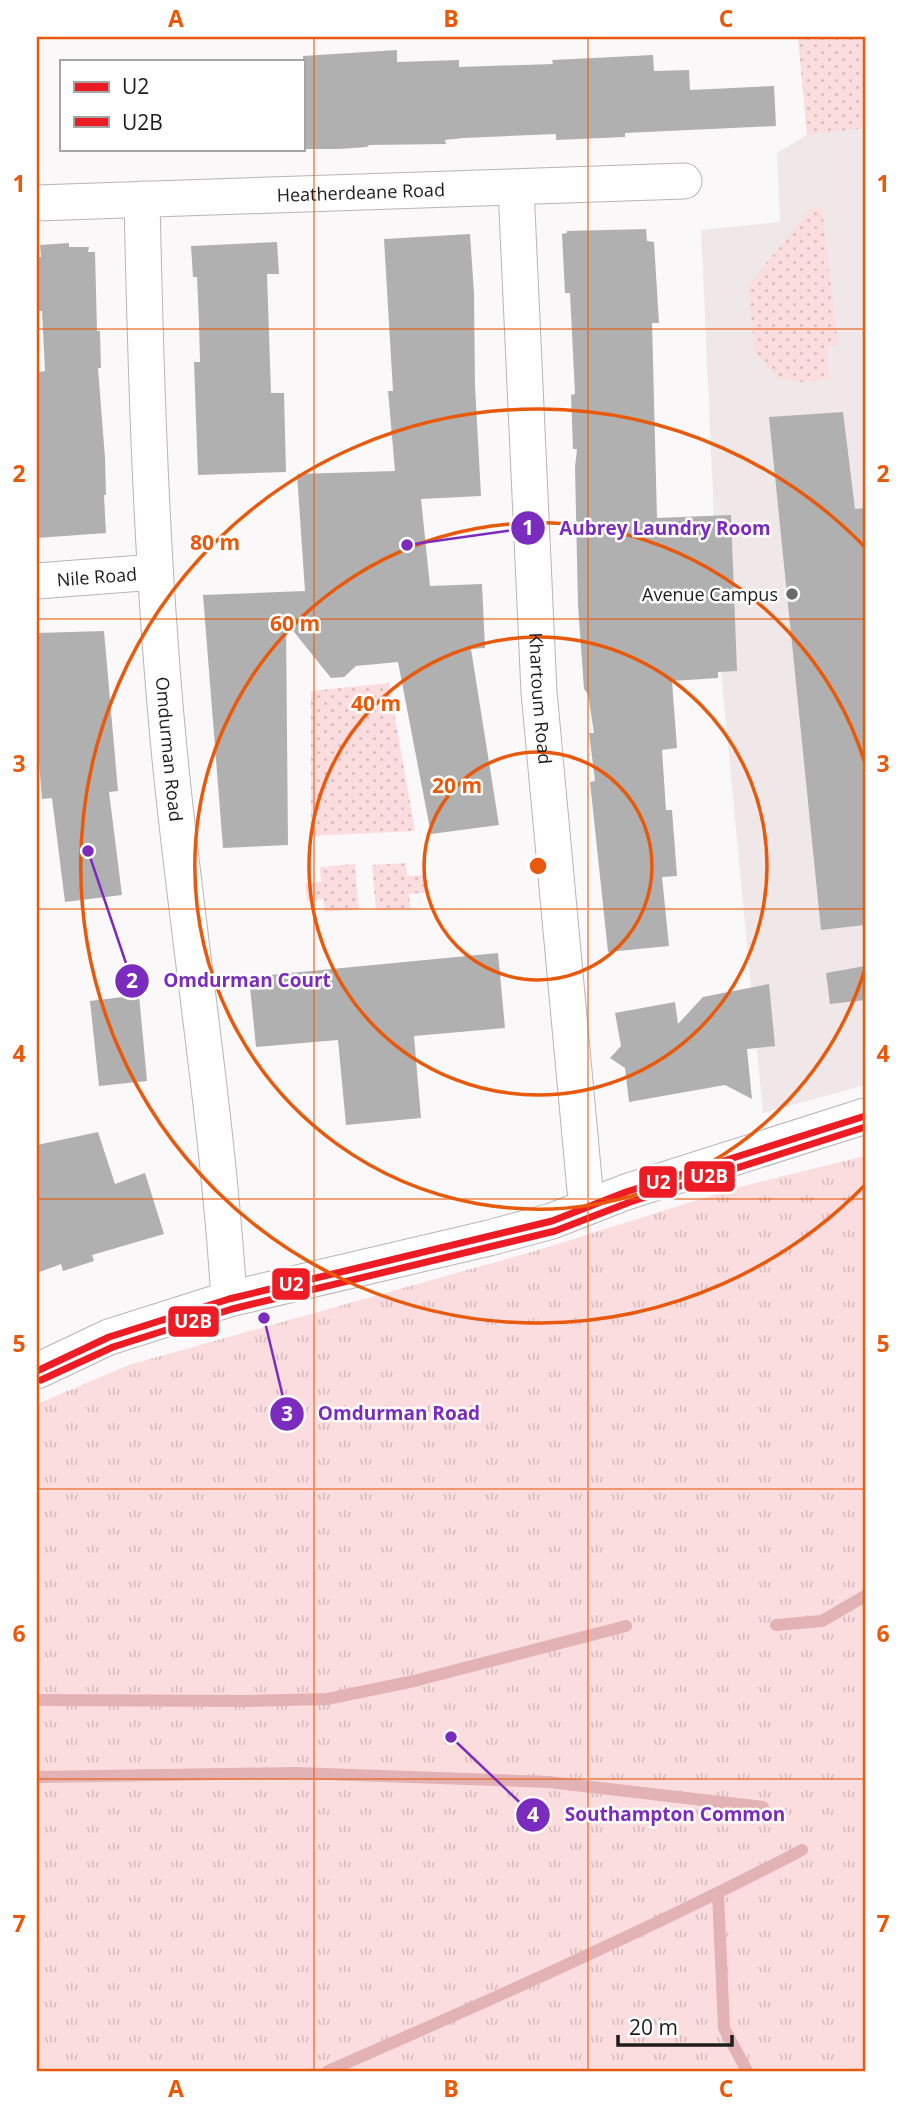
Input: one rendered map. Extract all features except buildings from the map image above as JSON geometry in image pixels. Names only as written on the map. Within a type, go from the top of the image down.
[{"type":"street","name":"Heatherdeane Road","points":[[37,203],[684,181]]},
{"type":"street","name":"Khartoum Road","points":[[516,188],[539,692],[585,1190],[590,1206]]},
{"type":"street","name":"Omdurman Road","points":[[142,199],[155,572],[184,903],[224,1219],[229,1299]]},
{"type":"street","name":"Nile Road","points":[[37,581],[155,572]]},
{"type":"street","points":[[37,1371],[108,1337],[229,1299],[552,1221],[741,1154],[865,1116]]},
{"type":"shaded area","name":"Avenue Campus","points":[[798,37],[865,37],[865,1085],[763,1113],[721,672],[701,230],[780,222],[777,153],[807,135]]},
{"type":"green space","points":[[798,37],[865,37],[865,128],[807,135]]},
{"type":"green space","points":[[822,208],[838,345],[826,347],[829,379],[804,382],[778,379],[755,352],[748,286],[810,209]]},
{"type":"green space","points":[[389,683],[415,831],[311,836],[311,691]]},
{"type":"green space","points":[[406,863],[407,876],[424,875],[425,893],[409,894],[410,908],[376,910],[372,865]]},
{"type":"green space","points":[[355,864],[359,909],[325,912],[323,899],[307,901],[305,883],[321,882],[320,867]]},
{"type":"green space","points":[[865,1156],[865,2071],[37,2071],[37,1404],[129,1365],[535,1251],[739,1187]]},
{"type":"waterway","points":[[776,1625],[822,1621],[865,1596]]},
{"type":"waterway","points":[[37,1700],[327,1699],[414,1681],[626,1626]]},
{"type":"waterway","points":[[37,1777],[296,1773],[549,1782],[763,1807]]},
{"type":"waterway","points":[[328,2071],[626,1937],[802,1850]]},
{"type":"waterway","points":[[718,1894],[724,2028],[747,2071]]},
{"type":"transit line","name":"U2","points":[[37,1371],[109,1337],[229,1299],[552,1221],[626,1192],[865,1116]]},
{"type":"transit line","name":"U2B","points":[[41,1380],[113,1347],[232,1309],[555,1231],[630,1202],[865,1127]]},
{"type":"place","name":"Aubrey Laundry Room","points":[[407,545]]},
{"type":"place","name":"Avenue Campus","points":[[792,594]]},
{"type":"place","name":"Omdurman Court","points":[[88,851]]},
{"type":"place","name":"Omdurman Road","points":[[264,1318]]},
{"type":"place","name":"Southampton Common","points":[[451,1737]]}]
